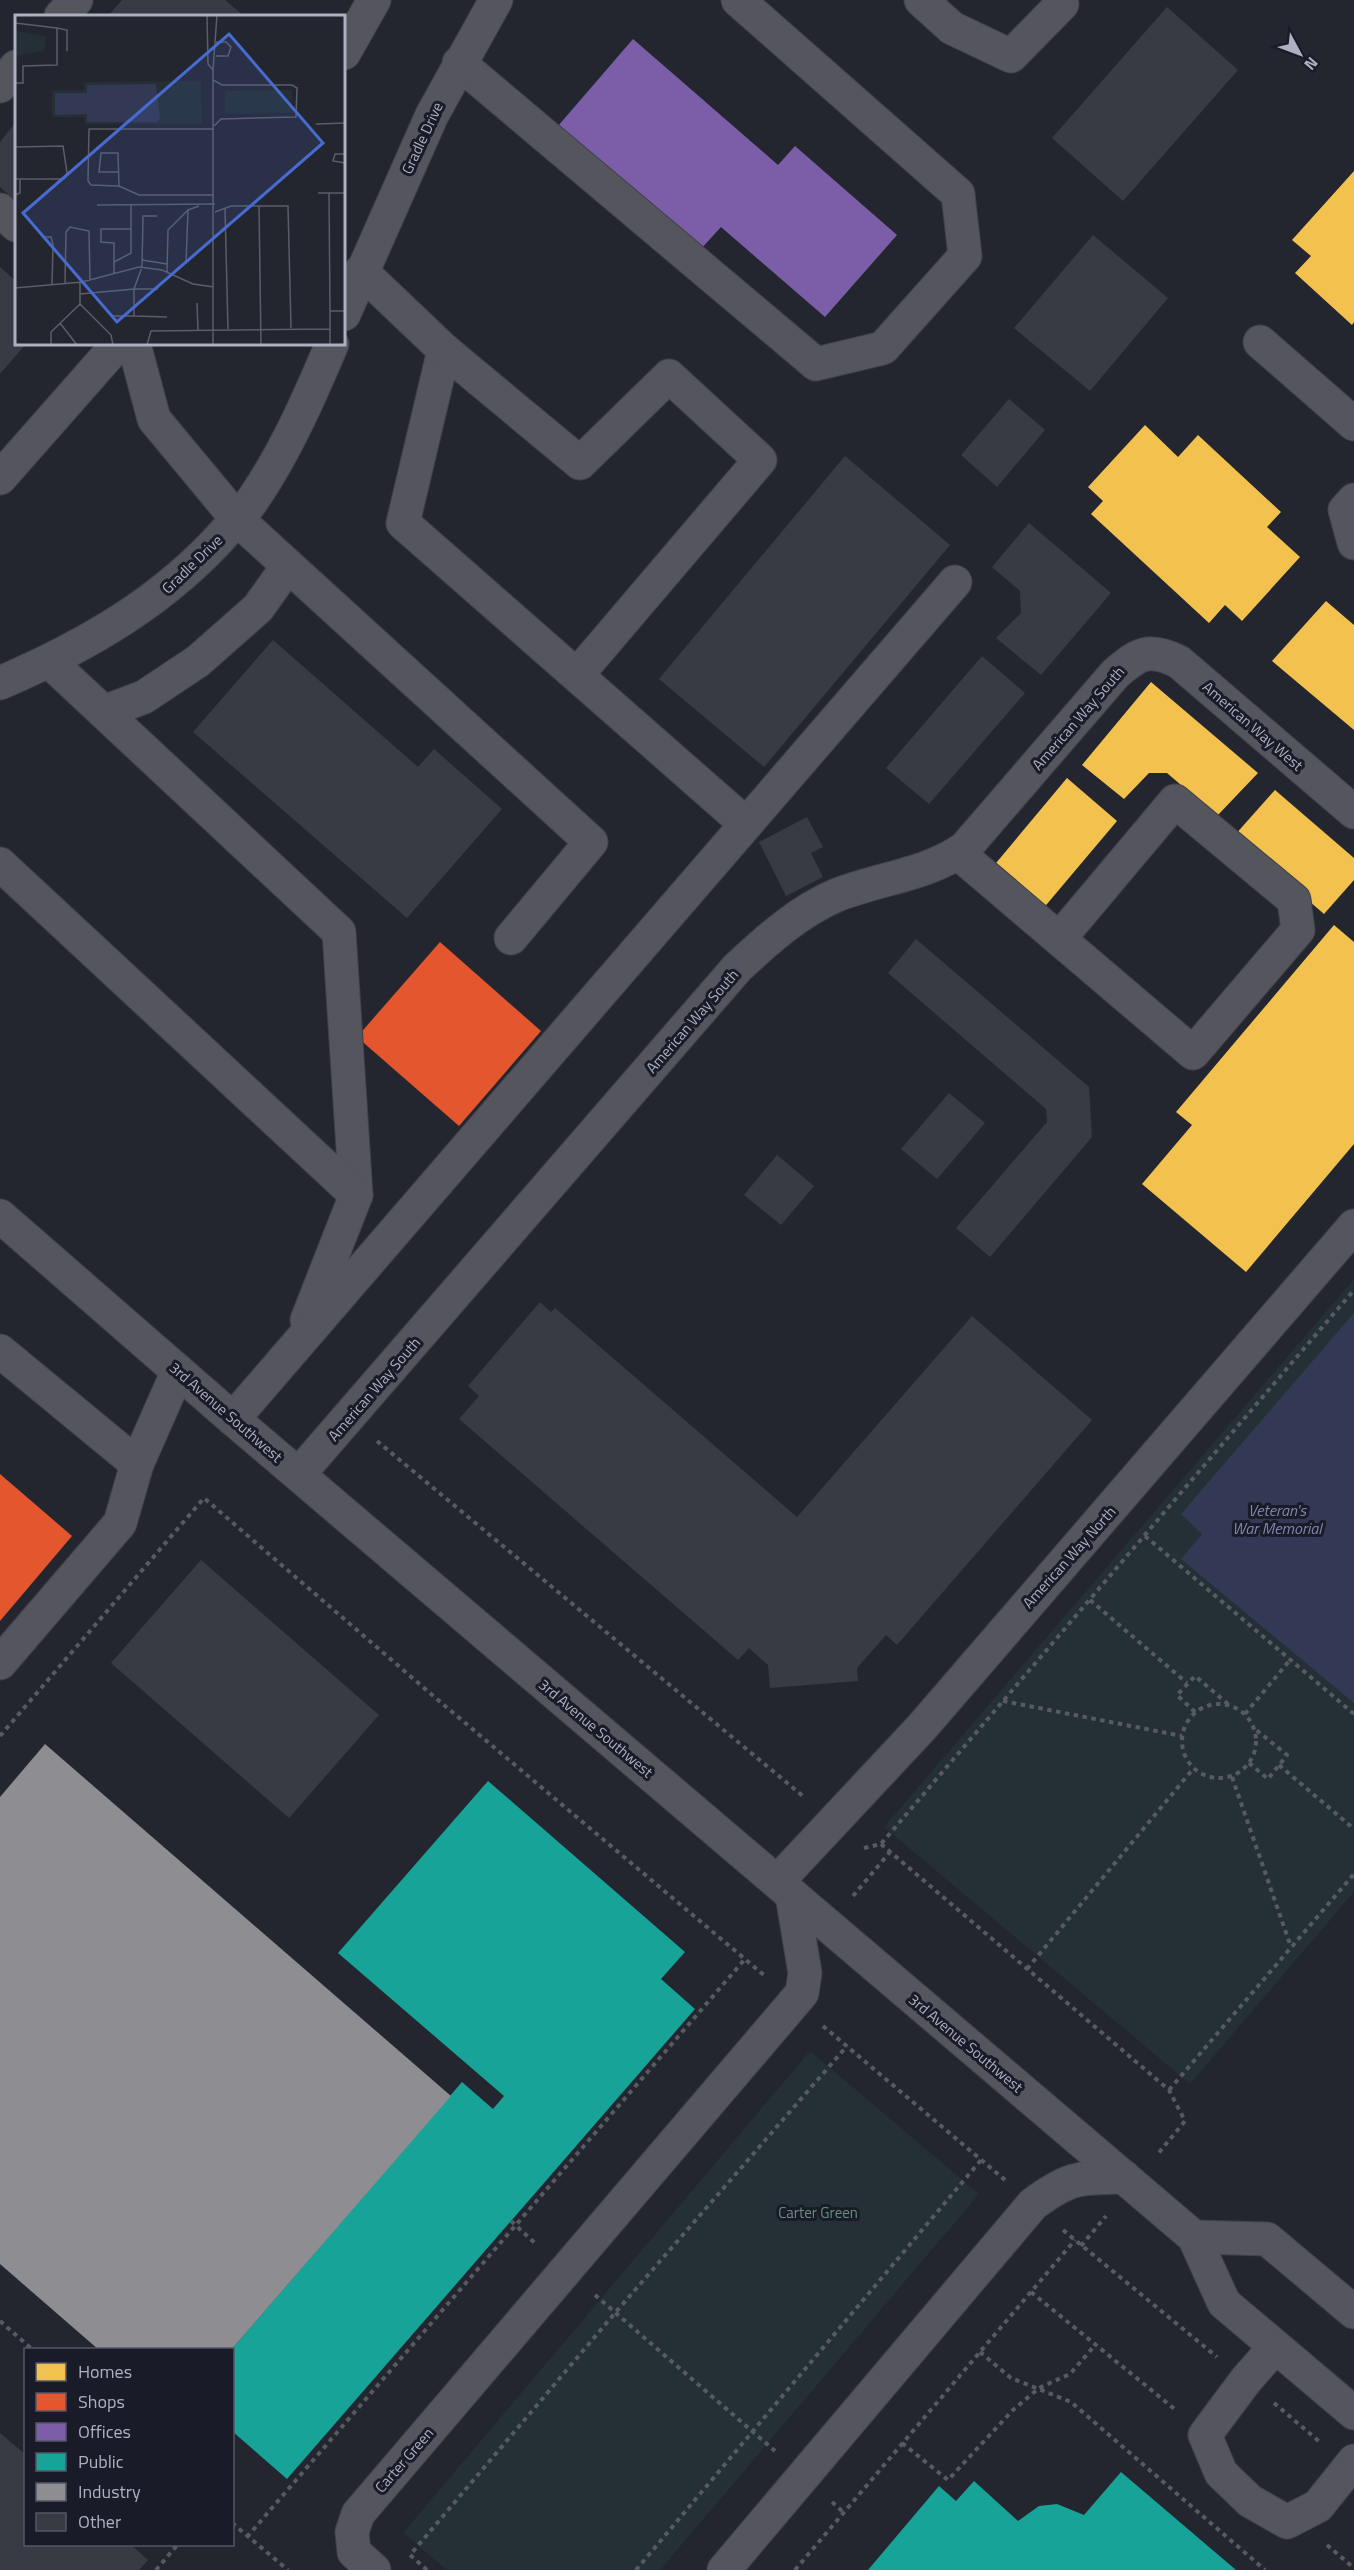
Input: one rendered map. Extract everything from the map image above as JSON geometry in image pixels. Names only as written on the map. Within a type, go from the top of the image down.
[{"type":"street","points":[[62,15],[76,0]]},
{"type":"street","points":[[345,51],[374,0]]},
{"type":"street","name":"Gradle Drive","points":[[345,311],[432,115],[496,0]]},
{"type":"street","points":[[459,63],[816,364],[883,348],[965,256],[958,194],[738,0]]},
{"type":"street","points":[[921,0],[952,28],[1011,56],[1062,4]]},
{"type":"street","points":[[0,86],[15,68]]},
{"type":"street","points":[[0,210],[15,224]]},
{"type":"street","points":[[361,271],[444,350],[580,463],[669,376],[760,460],[577,675]]},
{"type":"street","points":[[1260,342],[1354,424]]},
{"type":"street","points":[[0,478],[117,345]]},
{"type":"street","points":[[134,345],[154,419],[237,519],[591,842],[511,938]]},
{"type":"street","name":"Gradle Drive","points":[[0,683],[50,662],[93,639],[154,600],[205,556],[254,499],[289,438],[332,345]]},
{"type":"street","points":[[444,350],[403,523],[746,824]]},
{"type":"street","points":[[1350,505],[1354,543]]},
{"type":"street","points":[[104,712],[144,697],[198,661],[258,608],[288,566]]},
{"type":"street","points":[[233,1419],[955,582]]},
{"type":"street","name":"American Way West","points":[[1146,652],[1162,654],[1179,662],[1354,812]]},
{"type":"street","name":"American Way South","points":[[299,1474],[350,1418],[737,968],[764,942],[810,910],[838,895],[936,866],[958,853],[1115,674],[1131,660],[1146,652]]},
{"type":"street","points":[[50,662],[339,932],[356,1195],[298,1344]]},
{"type":"street","points":[[958,853],[1059,939],[1193,1053],[1298,930],[1294,900],[1175,801],[1059,939]]},
{"type":"street","points":[[0,864],[356,1195]]},
{"type":"street","name":"3rd Avenue Southwest","points":[[0,1216],[233,1419],[1194,2237],[1224,2303],[1354,2413]]},
{"type":"street","name":"American Way North","points":[[784,1888],[830,1825],[922,1726],[1354,1226]]},
{"type":"street","points":[[0,1351],[137,1464]]},
{"type":"street","points":[[0,1663],[120,1523],[137,1464],[178,1371]]},
{"type":"street","name":"Carter Green","points":[[374,2570],[354,2552],[352,2532],[358,2514],[802,1993],[805,1973],[784,1888]]},
{"type":"street","points":[[724,2570],[1034,2204],[1054,2188],[1076,2178],[1124,2177]]},
{"type":"street","points":[[1194,2237],[1267,2239],[1354,2312]]},
{"type":"street","points":[[1275,2347],[1246,2380],[1205,2435],[1221,2473],[1250,2501],[1287,2522],[1318,2506],[1354,2461]]},
{"type":"path","points":[[350,1418],[797,1789],[830,1825],[860,1848],[881,1844],[1354,1290]]},
{"type":"path","points":[[0,1736],[204,1498],[254,1541]]},
{"type":"path","points":[[1145,1536],[1354,1714]]},
{"type":"path","points":[[1090,1600],[1187,1683]]},
{"type":"path","points":[[1245,1714],[1290,1660]]},
{"type":"path","points":[[1195,1712],[1177,1695],[1195,1676],[1228,1705],[1245,1714],[1255,1729],[1287,1755],[1268,1779],[1249,1763]]},
{"type":"path","points":[[1003,1701],[1182,1736]]},
{"type":"path","points":[[1228,1705],[1210,1704],[1195,1712],[1186,1723],[1182,1736],[1184,1754],[1192,1769],[1212,1778],[1232,1777],[1249,1763],[1256,1747],[1255,1729]]},
{"type":"path","points":[[1279,1765],[1354,1829]]},
{"type":"path","points":[[1027,1969],[1192,1769]]},
{"type":"path","points":[[1232,1777],[1291,1947]]},
{"type":"path","points":[[881,1844],[1169,2090],[1185,2121],[1164,2146]]},
{"type":"path","points":[[858,1890],[890,1852]]},
{"type":"path","points":[[1169,2090],[1354,1874]]},
{"type":"path","points":[[247,2537],[745,1959]]},
{"type":"path","points":[[427,2570],[410,2555],[615,2313],[847,2046]]},
{"type":"path","points":[[636,2570],[981,2160]]},
{"type":"path","points":[[1081,2246],[1108,2214]]},
{"type":"path","points":[[511,2221],[843,2512]]},
{"type":"path","points":[[795,2570],[1075,2240]]},
{"type":"path","points":[[1031,2292],[1205,2435]]},
{"type":"path","points":[[0,2320],[32,2348]]},
{"type":"path","points":[[902,2443],[948,2480],[1013,2410],[1039,2388],[1070,2374],[1096,2344]]},
{"type":"path","points":[[980,2352],[1011,2378],[1071,2402],[1265,2570]]},
{"type":"path","points":[[234,2525],[288,2570]]},
{"type":"path","points":[[156,2570],[176,2546]]},
{"type":"green space","points":[[1354,1279],[1354,1892],[1190,2084],[884,1827]]},
{"type":"green space","name":"Carter Green","points":[[810,2051],[979,2194],[660,2570],[447,2570],[403,2533]]},
{"type":"water","name":"Veteran's War Memorial","points":[[1354,1313],[1354,1703],[1181,1559],[1202,1534],[1181,1514]]},
{"type":"building: Homes","points":[[1354,171],[1354,322],[1352,325],[1295,273],[1311,256],[1292,240]]},
{"type":"building: Homes","points":[[1145,425],[1178,457],[1198,435],[1281,512],[1267,527],[1300,557],[1242,621],[1225,605],[1209,623],[1091,514],[1103,501],[1088,487]]},
{"type":"building: Homes","points":[[1326,601],[1354,625],[1354,730],[1272,661]]},
{"type":"building: Homes","points":[[1151,682],[1258,773],[1217,816],[1167,773],[1149,773],[1124,799],[1082,765]]},
{"type":"building: Homes","points":[[1067,778],[1117,821],[1036,917],[986,875]]},
{"type":"building: Homes","points":[[1275,790],[1354,858],[1354,880],[1324,914],[1234,836]]},
{"type":"building: Homes","points":[[1334,925],[1354,942],[1354,1144],[1246,1272],[1142,1184],[1192,1125],[1176,1112]]},
{"type":"building: Shops","points":[[440,942],[541,1031],[459,1126],[357,1037]]},
{"type":"building: Shops","points":[[0,1474],[72,1536],[0,1621]]},
{"type":"building: Offices","points":[[633,39],[778,165],[795,146],[897,235],[825,317],[721,227],[700,250],[558,126]]},
{"type":"building: Public","points":[[488,1781],[685,1952],[661,1979],[695,2009],[287,2479],[234,2433],[233,2348],[462,2082],[493,2109],[504,2096],[338,1953]]},
{"type":"building: Public","points":[[1121,2472],[1236,2570],[868,2570],[939,2486],[956,2501],[974,2481],[1018,2521],[1039,2506],[1057,2504],[1084,2515]]},
{"type":"building: Industry","points":[[45,1744],[451,2096],[233,2348],[97,2348],[0,2264],[0,1797]]},
{"type":"building: Other","points":[[122,0],[225,0],[243,15],[109,15]]},
{"type":"building: Other","points":[[1167,7],[1238,70],[1123,201],[1052,138]]},
{"type":"building: Other","points":[[15,123],[15,200],[0,187],[0,142]]},
{"type":"building: Other","points":[[1093,235],[1168,298],[1090,391],[1014,328]]},
{"type":"building: Other","points":[[0,267],[15,280],[15,345],[25,345],[0,374]]},
{"type":"building: Other","points":[[1009,399],[1045,430],[997,487],[961,455]]},
{"type":"building: Other","points":[[845,456],[950,545],[764,767],[659,679]]},
{"type":"building: Other","points":[[1029,523],[1111,593],[1041,675],[996,638],[1021,613],[1020,591],[992,567]]},
{"type":"building: Other","points":[[273,640],[418,767],[434,749],[502,809],[407,918],[193,732]]},
{"type":"building: Other","points":[[982,656],[1025,693],[929,804],[886,768]]},
{"type":"building: Other","points":[[807,817],[823,847],[811,853],[823,877],[786,896],[759,842]]},
{"type":"building: Other","points":[[916,939],[1089,1087],[1092,1137],[990,1257],[956,1228],[1047,1122],[1046,1109],[888,973]]},
{"type":"building: Other","points":[[949,1093],[985,1123],[937,1179],[901,1149]]},
{"type":"building: Other","points":[[777,1155],[814,1186],[781,1225],[744,1195]]},
{"type":"building: Other","points":[[540,1302],[551,1312],[555,1308],[797,1517],[972,1316],[1092,1420],[897,1645],[886,1635],[857,1668],[858,1681],[770,1688],[768,1665],[749,1648],[738,1660],[459,1419],[479,1396],[468,1386]]},
{"type":"building: Other","points":[[201,1560],[379,1715],[289,1818],[111,1663]]},
{"type":"building: Other","points":[[0,2433],[24,2453],[24,2546],[132,2546],[148,2560],[139,2570],[0,2570]]}]
